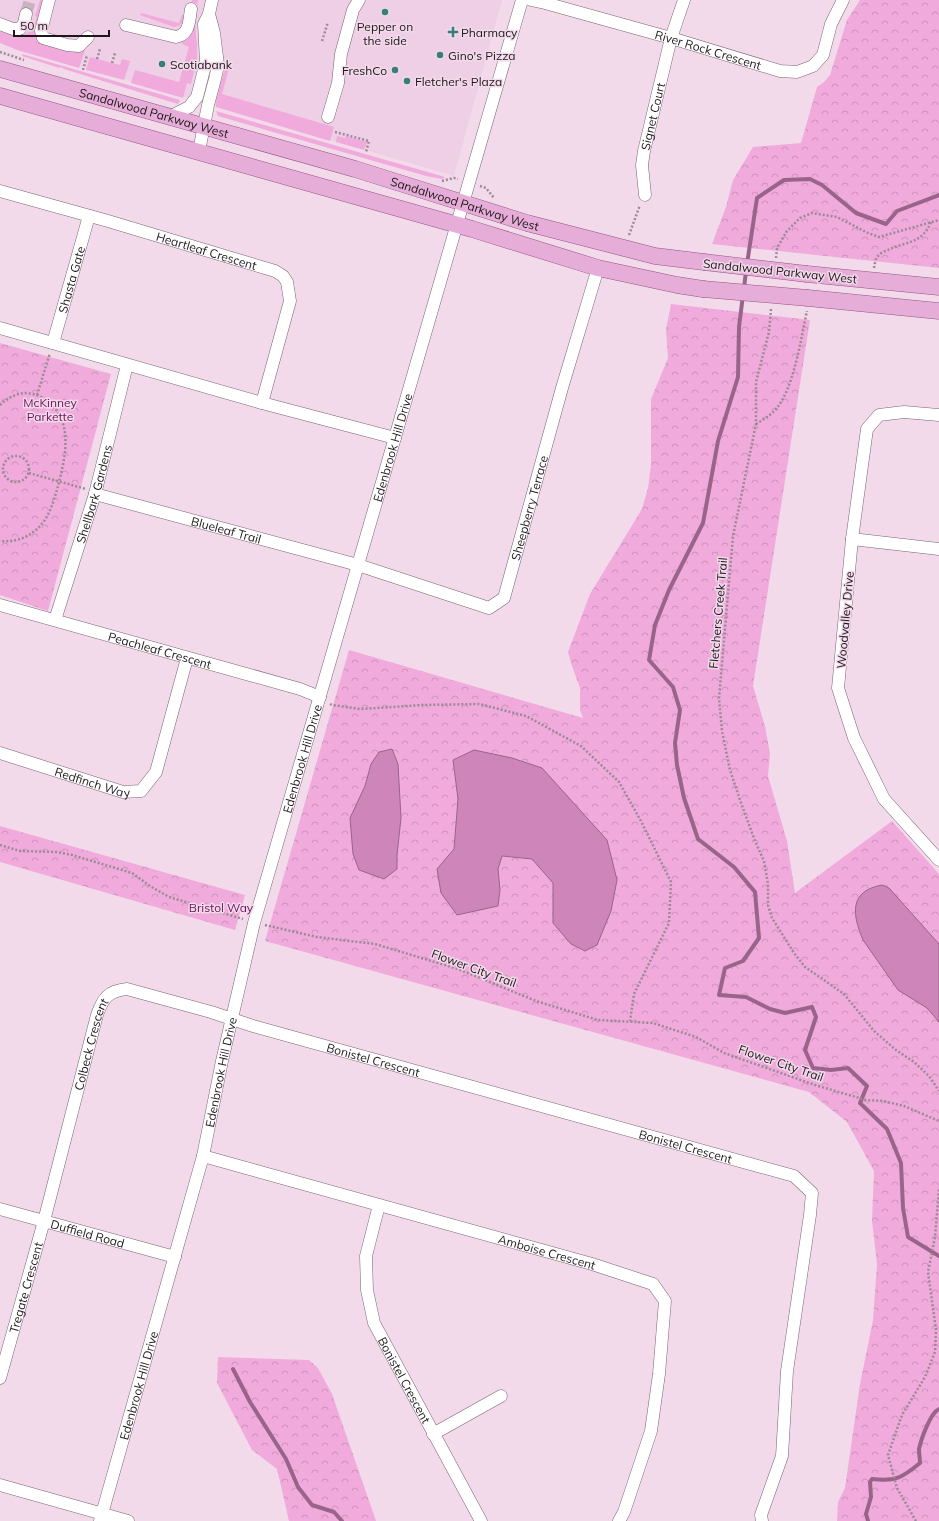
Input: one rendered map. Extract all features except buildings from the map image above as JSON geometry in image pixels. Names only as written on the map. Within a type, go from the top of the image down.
[{"type":"main road","name":"Sandalwood Parkway West","points":[[0,69],[355,169],[527,223],[655,256],[807,274],[939,287]]},
{"type":"main road","name":"Sandalwood Parkway West","points":[[0,96],[457,225],[598,268],[677,285],[807,304],[939,311]]},
{"type":"street","points":[[49,0],[41,31],[43,38],[67,46],[79,46],[88,37]]},
{"type":"street","points":[[169,117],[189,107],[197,97],[206,62],[204,24],[209,14],[212,0]]},
{"type":"street","points":[[328,117],[337,86],[341,54],[354,10],[359,0]]},
{"type":"street","name":"Edenbrook Hill Drive","points":[[101,1517],[175,1257],[202,1156],[254,923],[522,0]]},
{"type":"street","name":"River Rock Crescent","points":[[531,0],[545,2],[780,71],[797,72],[813,66],[823,55],[831,24],[843,0]]},
{"type":"street","name":"Signet Court","points":[[645,195],[642,165],[644,151],[671,38],[684,0]]},
{"type":"street","points":[[127,21],[172,37],[183,34],[188,28],[191,9]]},
{"type":"street","points":[[0,24],[13,29],[20,29],[24,23],[26,14]]},
{"type":"street","points":[[199,151],[218,65],[214,33],[209,14]]},
{"type":"street","name":"Heartleaf Crescent","points":[[0,191],[275,271],[283,276],[287,282],[290,300],[262,404]]},
{"type":"street","name":"Shasta Gate","points":[[53,343],[89,216]]},
{"type":"street","name":"Sheepberry Terrace","points":[[358,565],[489,608],[504,598],[562,388],[598,268]]},
{"type":"street","points":[[0,328],[262,404],[395,438]]},
{"type":"street","name":"Shellbark Gardens","points":[[55,620],[95,494],[127,365]]},
{"type":"street","name":"Woodvalley Drive","points":[[939,416],[904,412],[879,415],[867,429],[852,539],[838,688],[854,738],[884,799],[939,860]]},
{"type":"street","name":"Blueleaf Trail","points":[[95,494],[358,565]]},
{"type":"street","points":[[852,539],[939,549]]},
{"type":"street","name":"Peachleaf Crescent","points":[[0,605],[300,689],[320,697]]},
{"type":"street","name":"Redfinch Way","points":[[0,753],[123,792],[141,791],[156,772],[187,658]]},
{"type":"street","name":"Colbeck Crescent","points":[[44,1221],[97,1015],[101,1004],[106,997],[115,990],[127,989],[232,1019]]},
{"type":"street","name":"Bonistel Crescent","points":[[232,1019],[794,1176],[812,1193],[787,1371],[782,1456],[761,1515],[762,1521]]},
{"type":"street","name":"Amboise Crescent","points":[[202,1156],[592,1264],[653,1284],[665,1300],[659,1374],[651,1431],[624,1512],[619,1521]]},
{"type":"street","name":"Bonistel Crescent","points":[[379,1205],[366,1256],[367,1290],[374,1323],[481,1521]]},
{"type":"street","name":"Duffield Road","points":[[0,1209],[175,1257]]},
{"type":"street","name":"Tregate Crescent","points":[[0,1378],[44,1221]]},
{"type":"street","points":[[433,1434],[501,1396]]},
{"type":"street","points":[[0,1486],[101,1517],[128,1521]]},
{"type":"path","points":[[322,41],[328,22]]},
{"type":"path","points":[[97,59],[100,48]]},
{"type":"path","points":[[82,70],[88,50]]},
{"type":"path","points":[[112,63],[115,53]]},
{"type":"path","points":[[335,132],[369,141],[366,152]]},
{"type":"path","points":[[628,238],[634,217],[645,195]]},
{"type":"path","points":[[776,262],[777,248],[787,231],[800,218],[812,213],[837,217],[879,237],[939,220]]},
{"type":"path","points":[[874,271],[875,260],[879,255],[892,248],[917,240],[928,230],[932,222]]},
{"type":"path","points":[[756,424],[776,410],[786,393],[798,354],[807,304]]},
{"type":"path","name":"Fletchers Creek Trail","points":[[771,307],[769,332],[756,382],[756,424],[733,536],[719,698],[722,731],[730,770],[755,841],[764,861],[768,884],[768,906],[772,918],[794,953],[805,967],[844,994],[874,1031],[896,1050],[914,1062],[929,1076],[939,1091]]},
{"type":"path","points":[[37,395],[53,343]]},
{"type":"path","points":[[0,405],[12,396],[23,393],[37,395],[46,400],[55,407],[61,416],[64,426],[66,445],[54,500],[46,517],[38,528],[26,537],[12,542],[0,542]]},
{"type":"path","points":[[11,456],[19,456],[26,459],[28,463],[28,473],[24,479],[20,481],[12,481],[5,477],[2,464],[11,456]]},
{"type":"path","points":[[28,473],[86,489],[95,494]]},
{"type":"path","points":[[320,697],[332,705],[360,709],[423,705],[479,704],[526,716],[581,746],[619,782],[641,821],[670,882],[669,923],[634,994],[630,1021]]},
{"type":"path","name":"Flower City Trail","points":[[0,845],[20,851],[57,852],[72,855],[132,873],[169,897],[254,923],[317,937],[375,944],[458,969],[536,1000],[598,1020],[653,1023],[696,1037],[724,1053],[815,1085],[866,1100],[883,1101],[904,1106],[939,1121]]},
{"type":"path","points":[[916,1521],[897,1488],[888,1455],[902,1415],[925,1377],[935,1352],[936,1330],[928,1272],[935,1237],[939,1189]]},
{"type":"shaded area","name":"Fletcher's Plaza","points":[[0,0],[502,0],[454,176],[0,43]]},
{"type":"shaded area","points":[[392,749],[398,764],[401,818],[397,869],[384,879],[359,870],[353,854],[350,818],[365,786],[371,764],[379,752]]},
{"type":"shaded area","points":[[474,750],[512,758],[542,768],[607,840],[617,880],[611,911],[597,945],[585,951],[571,944],[553,923],[553,883],[532,859],[502,856],[498,869],[500,890],[498,906],[457,915],[441,893],[437,869],[454,849],[458,799],[453,760]]},
{"type":"shaded area","points":[[882,885],[889,888],[939,944],[939,1022],[927,1008],[898,990],[863,940],[855,913],[856,905],[864,892]]},
{"type":"green space","points":[[40,0],[47,0],[39,29],[81,51],[85,50],[79,68],[17,50],[0,43],[0,31],[18,36],[31,30],[37,17],[35,16]]},
{"type":"green space","points":[[192,0],[198,0],[195,25],[197,59],[191,84],[187,83],[183,98],[131,83],[135,70],[179,82],[189,47],[182,44],[197,4],[192,2]]},
{"type":"green space","points":[[860,0],[939,0],[939,268],[712,244],[726,207],[733,180],[753,147],[801,143],[817,87],[830,75],[847,20]]},
{"type":"green space","points":[[141,13],[179,23],[182,15],[185,15],[182,23],[179,26],[174,27],[140,15]]},
{"type":"green space","points":[[22,54],[180,100],[178,104],[60,67],[59,68],[22,56]]},
{"type":"green space","points":[[90,57],[120,65],[122,59],[130,61],[124,80],[86,70]]},
{"type":"green space","points":[[227,63],[230,65],[222,94],[334,127],[330,141],[216,107],[225,65]]},
{"type":"green space","points":[[216,111],[445,177],[442,179],[426,176],[242,123],[218,116]]},
{"type":"green space","points":[[337,136],[345,138],[346,136],[367,142],[364,150],[336,142]]},
{"type":"green space","points":[[671,304],[810,320],[753,686],[765,726],[770,754],[768,776],[787,841],[795,893],[892,821],[939,874],[939,1521],[837,1521],[838,1502],[845,1488],[860,1384],[873,1320],[877,1264],[872,1221],[874,1171],[847,1122],[809,1092],[265,941],[349,650],[583,718],[580,710],[580,688],[568,652],[590,594],[642,509],[648,488],[651,465],[651,399],[668,358],[666,329]]},
{"type":"green space","name":"McKinney Parkette","points":[[0,343],[111,374],[48,611],[0,595]]},
{"type":"green space","name":"Bristol Way","points":[[0,826],[245,895],[235,930],[0,862]]},
{"type":"green space","points":[[218,1357],[309,1360],[318,1368],[332,1394],[376,1521],[289,1521],[277,1469],[252,1450],[217,1383]]},
{"type":"waterway","points":[[747,264],[757,198],[784,180],[810,179],[822,185],[856,213],[886,224],[897,211],[939,195]]},
{"type":"waterway","points":[[744,288],[746,271]]},
{"type":"waterway","points":[[743,295],[739,327],[738,377],[718,441],[703,523],[669,590],[655,625],[649,660],[673,687],[680,710],[675,743],[677,765],[684,798],[698,839],[734,867],[755,892],[759,938],[743,961],[725,968],[719,995],[746,997],[770,1009],[785,1013],[812,1007],[816,1017],[805,1050],[813,1068],[831,1070],[848,1068],[867,1086],[860,1103],[887,1129],[901,1163],[903,1208],[908,1237],[939,1256]]},
{"type":"waterway","points":[[233,1369],[250,1402],[286,1459],[298,1487],[312,1505],[334,1512],[342,1521]]},
{"type":"waterway","points":[[868,1521],[866,1514],[871,1497],[870,1482],[872,1479],[887,1480],[899,1477],[909,1472],[920,1463],[919,1449],[924,1433],[932,1416],[939,1409]]},
{"type":"tunnel","points":[[26,14],[30,0]]},
{"type":"place","name":"Pepper on the side","points":[[385,12]]},
{"type":"place","name":"Pharmacy","points":[[453,32]]},
{"type":"place","name":"Gino's Pizza","points":[[440,55]]},
{"type":"place","name":"Scotiabank","points":[[162,64]]},
{"type":"place","name":"FreshCo","points":[[395,70]]},
{"type":"place","name":"Fletcher's Plaza","points":[[407,81]]}]
